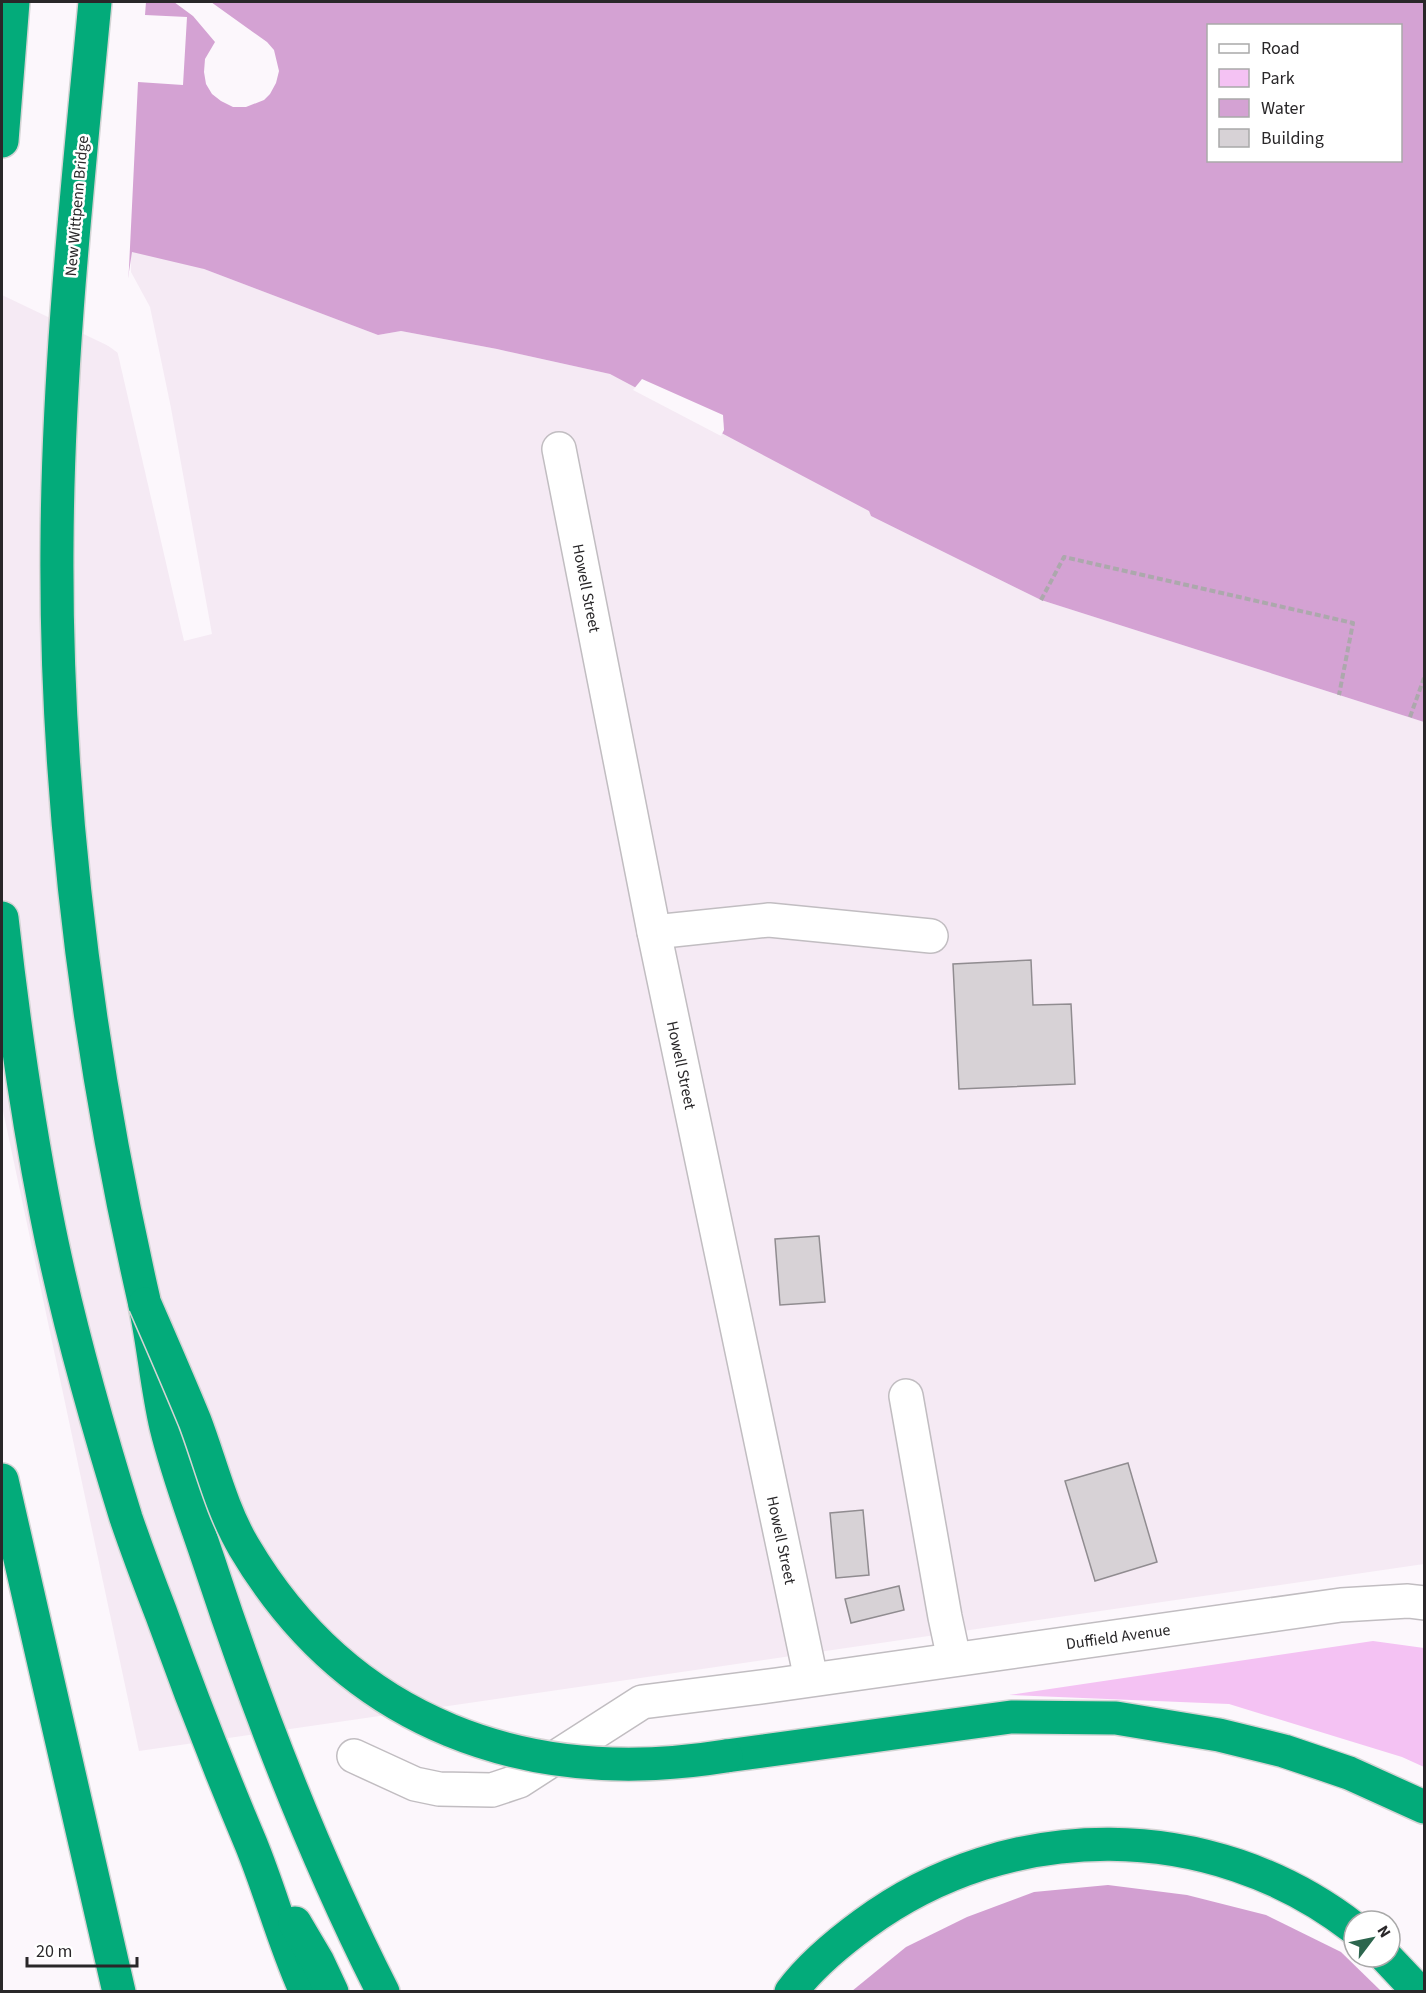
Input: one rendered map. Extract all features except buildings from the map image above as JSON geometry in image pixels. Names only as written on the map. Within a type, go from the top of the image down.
[{"type":"highway","points":[[2,141],[13,2]]},
{"type":"highway","name":"New Wittpenn Bridge","points":[[95,2],[70,278],[57,494],[57,610],[62,755],[81,952],[99,1083],[124,1213],[145,1304]]},
{"type":"highway","points":[[2,918],[23,1084],[46,1216],[98,1422],[127,1521],[206,1736],[256,1857],[306,1992]]},
{"type":"highway","points":[[145,1304],[195,1421],[229,1516],[244,1546],[291,1612],[349,1670],[412,1714],[475,1740],[519,1752],[569,1761],[621,1765],[673,1763],[1011,1717],[1116,1718],[1208,1732],[1284,1750],[1349,1773],[1425,1807]]},
{"type":"highway","points":[[145,1304],[166,1427],[226,1614],[291,1788],[337,1896],[383,1992]]},
{"type":"highway","points":[[2,1480],[119,1992]]},
{"type":"highway","points":[[791,1992],[844,1938],[894,1903],[920,1889],[976,1864],[1010,1854],[1078,1844],[1150,1846],[1225,1862],[1283,1883],[1313,1899],[1342,1920]]},
{"type":"highway","points":[[256,1857],[318,1962],[332,1992]]},
{"type":"highway","points":[[1397,1969],[1419,1992]]},
{"type":"street","name":"Howell Street","points":[[560,449],[654,932],[812,1679]]},
{"type":"street","points":[[654,932],[769,920],[931,936]]},
{"type":"street","points":[[906,1396],[954,1659]]},
{"type":"street","name":"Duffield Avenue","points":[[354,1755],[416,1784],[439,1789],[492,1790],[519,1781],[642,1702],[1341,1605],[1408,1601],[1425,1603]]},
{"type":"path","points":[[1041,600],[1064,557],[1353,623],[1339,695]]},
{"type":"path","points":[[1410,717],[1425,678]]},
{"type":"shaded area","points":[[149,238],[204,269],[378,335],[401,331],[610,374],[864,497],[871,516],[1041,600],[1424,722],[1424,1564],[139,1751],[2,1106],[2,295],[117,350],[184,641],[212,634],[171,408],[150,307],[131,272],[131,253]]},
{"type":"shaded area","points":[[1108,1885],[1187,1895],[1266,1915],[1341,1952],[1342,1969],[1358,1969],[1381,1991],[852,1991],[906,1947],[967,1917],[1034,1892]]},
{"type":"green space","points":[[1373,1641],[1424,1648],[1424,1767],[1402,1757],[1229,1704],[1009,1695]]},
{"type":"water","points":[[2,2],[1424,2],[1424,722],[1041,600],[871,516],[869,511],[610,374],[401,331],[378,335],[204,269],[132,252],[117,350]]},
{"type":"pier","points":[[2,2],[146,2],[145,15],[187,17],[183,85],[138,82],[127,309],[118,353],[2,269]]},
{"type":"pier","points":[[174,2],[211,2],[267,42],[274,50],[279,71],[276,83],[264,100],[246,107],[233,107],[212,94],[206,84],[204,72],[205,59],[215,42],[193,16]]},
{"type":"pier","points":[[642,379],[723,415],[724,430],[721,436],[633,390]]}]
